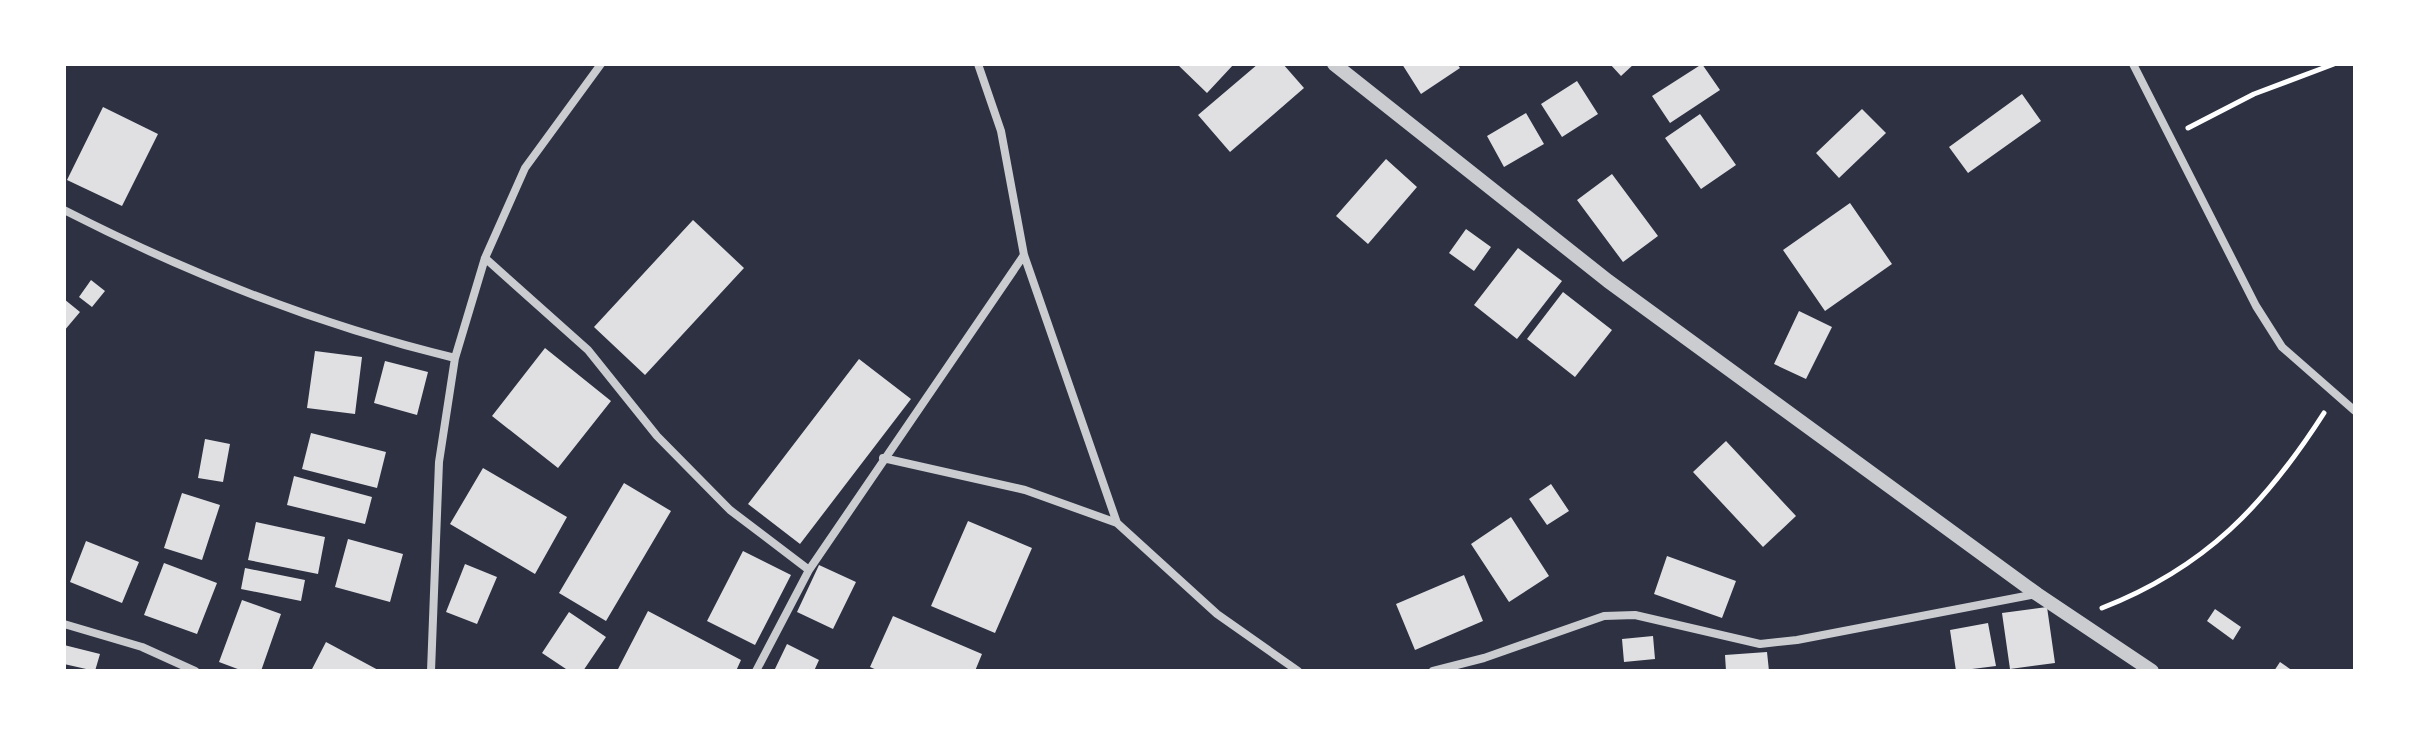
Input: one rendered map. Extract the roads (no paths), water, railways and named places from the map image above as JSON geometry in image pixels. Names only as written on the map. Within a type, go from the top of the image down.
[{"type":"street","points":[[431,671],[439,462],[455,358],[485,258],[525,168],[601,64]]},
{"type":"street","points":[[978,64],[1001,131],[1024,255],[1117,523]]},
{"type":"street","points":[[1334,64],[1608,281],[2037,594],[2152,671]]},
{"type":"street","points":[[2133,64],[2256,306],[2282,347],[2355,411]]},
{"type":"street","points":[[64,210],[226,287],[391,343],[455,358]]},
{"type":"street","points":[[756,671],[809,570],[1024,255]]},
{"type":"street","points":[[485,258],[588,350],[657,436],[730,510],[809,570]]},
{"type":"street","points":[[883,458],[1025,490],[1117,523],[1217,614],[1298,671]]},
{"type":"street","points":[[1433,671],[1484,658],[1604,616],[1635,615],[1760,644],[1797,640],[2037,594]]},
{"type":"street","points":[[64,624],[142,647],[195,671]]}]
